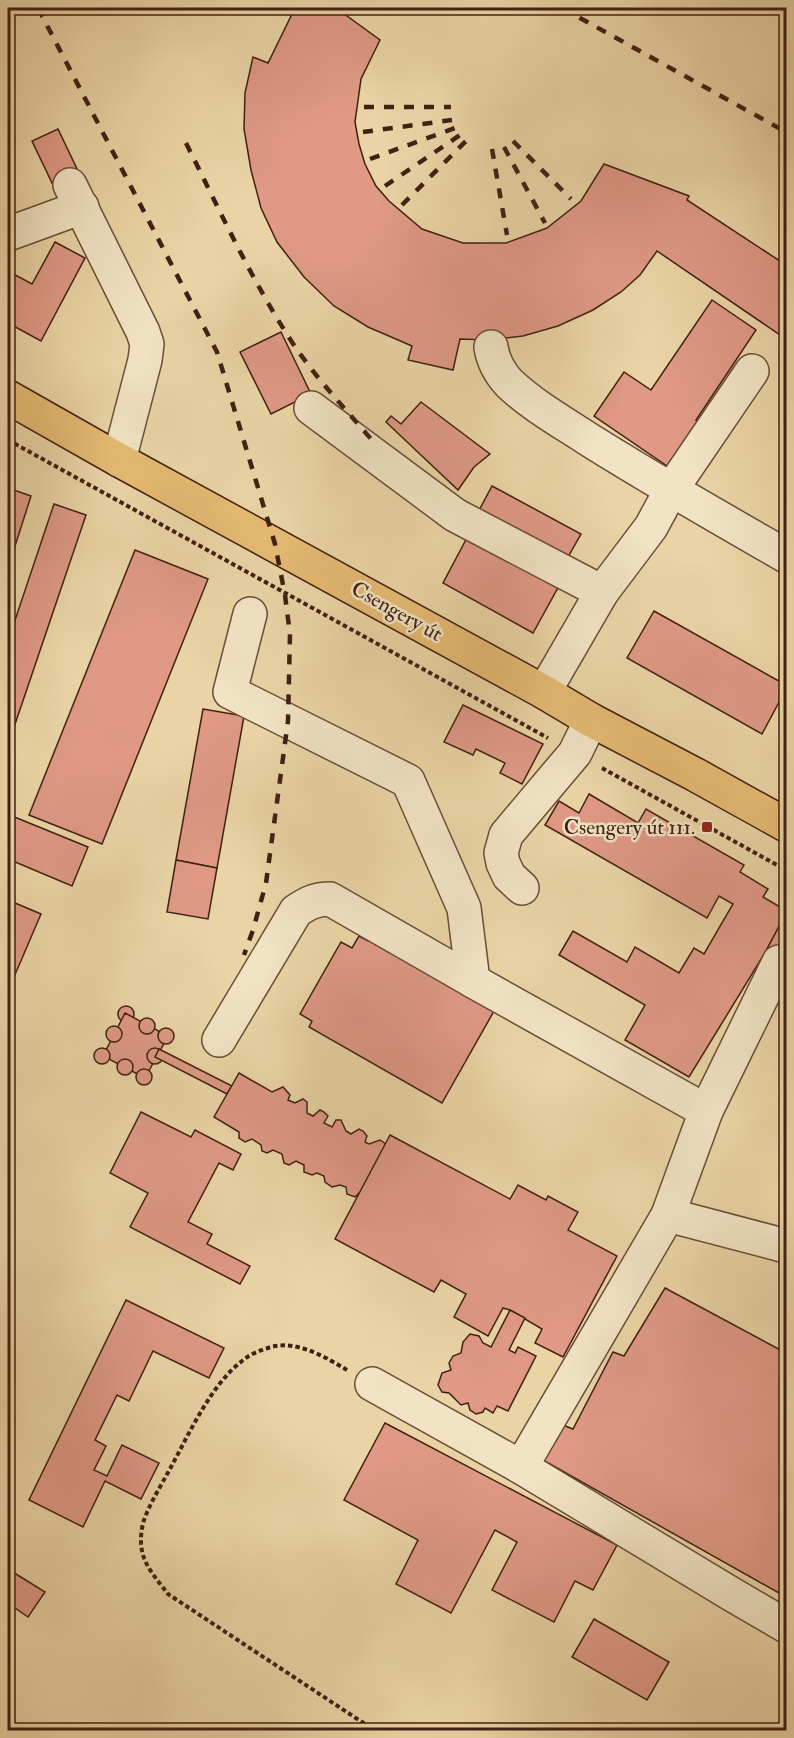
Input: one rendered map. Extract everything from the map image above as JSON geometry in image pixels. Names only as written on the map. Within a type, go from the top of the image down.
[{"type":"main road","name":"Csengery út","points":[[8,397],[591,720],[786,825]]},
{"type":"lane","points":[[8,234],[76,196],[143,332],[147,344],[145,360],[119,460]]},
{"type":"lane","points":[[491,347],[492,358],[499,371],[510,383],[564,423],[671,490],[786,556]]},
{"type":"lane","points":[[544,692],[602,592],[651,527],[671,490],[752,371]]},
{"type":"lane","points":[[311,408],[455,515],[602,592]]},
{"type":"lane","points":[[250,614],[230,692],[408,781],[464,908],[473,981]]},
{"type":"lane","points":[[522,888],[508,876],[503,863],[501,852],[506,835],[575,753],[591,720]]},
{"type":"lane","points":[[219,1040],[296,911],[319,899],[330,899],[706,1111]]},
{"type":"lane","points":[[521,1467],[668,1215],[706,1111],[779,962]]},
{"type":"lane","points":[[668,1215],[786,1246]]},
{"type":"lane","points":[[372,1384],[521,1467],[786,1626]]},
{"type":"path","points":[[8,440],[786,870]]},
{"type":"path","points":[[372,1384],[320,1354],[288,1346],[273,1346],[258,1351],[243,1360],[224,1379],[197,1419],[151,1504],[143,1521],[141,1536],[142,1553],[168,1594],[374,1731]]},
{"type":"building","points":[[295,8],[336,8],[380,40],[361,79],[355,122],[359,144],[365,164],[376,186],[389,201],[422,229],[463,243],[506,243],[547,228],[581,201],[604,164],[689,196],[687,200],[786,265],[786,339],[657,251],[640,275],[621,292],[593,310],[558,326],[523,336],[489,340],[460,339],[453,370],[408,360],[412,346],[368,327],[334,306],[304,277],[277,242],[261,208],[244,129],[245,93],[253,57],[268,63]]},
{"type":"building","points":[[58,129],[78,171],[52,183],[32,141]]},
{"type":"building","points":[[55,242],[85,258],[41,341],[8,323],[8,271],[32,284]]},
{"type":"building","points":[[712,300],[756,330],[696,420],[700,423],[670,468],[594,416],[624,372],[651,390]]},
{"type":"building","points":[[281,332],[311,394],[271,414],[240,352]]},
{"type":"building","points":[[421,402],[490,454],[474,467],[458,490],[386,422],[391,416],[401,424]]},
{"type":"building","points":[[492,486],[581,534],[564,564],[476,516]]},
{"type":"building","points":[[8,488],[31,496],[8,568]]},
{"type":"building","points":[[54,504],[86,515],[12,733],[8,732],[8,641]]},
{"type":"building","points":[[469,534],[560,584],[533,633],[443,583]]},
{"type":"building","points":[[135,550],[208,579],[102,844],[29,815]]},
{"type":"building","points":[[654,611],[786,685],[762,734],[627,658]]},
{"type":"building","points":[[463,705],[543,744],[522,784],[500,773],[505,763],[476,749],[473,755],[444,742]]},
{"type":"building","points":[[203,709],[244,716],[217,868],[176,860]]},
{"type":"building","points":[[589,794],[638,823],[646,809],[744,865],[740,872],[768,889],[763,897],[785,910],[784,917],[766,951],[689,1077],[625,1040],[645,1005],[559,955],[573,931],[627,962],[635,947],[679,973],[694,948],[704,954],[733,904],[719,896],[707,918],[545,825],[559,801],[579,813]]},
{"type":"building","points":[[12,816],[88,847],[72,886],[8,859],[8,827]]},
{"type":"building","points":[[176,860],[217,868],[208,919],[167,912]]},
{"type":"building","points":[[8,900],[41,914],[8,991]]},
{"type":"building","points":[[784,917],[786,919],[786,963],[766,951]]},
{"type":"building","points":[[374,930],[494,1011],[442,1103],[309,1027],[312,1021],[300,1014],[341,942],[352,948],[359,936],[368,941]]},
{"type":"building","points":[[126,1006],[134,1014],[126,1022],[118,1014]]},
{"type":"building","points":[[125,1013],[168,1036],[145,1078],[103,1056]]},
{"type":"building","points":[[147,1018],[155,1026],[147,1034],[139,1026]]},
{"type":"building","points":[[114,1026],[122,1034],[114,1042],[106,1034]]},
{"type":"building","points":[[166,1028],[174,1036],[166,1044],[158,1036]]},
{"type":"building","points":[[102,1048],[110,1056],[102,1064],[94,1056]]},
{"type":"building","points":[[155,1048],[163,1056],[155,1064],[147,1056]]},
{"type":"building","points":[[159,1049],[232,1086],[227,1094],[155,1057]]},
{"type":"building","points":[[125,1059],[133,1067],[125,1075],[117,1067]]},
{"type":"building","points":[[144,1069],[152,1077],[144,1085],[136,1077]]},
{"type":"building","points":[[239,1073],[272,1092],[283,1087],[290,1095],[288,1100],[295,1103],[303,1099],[307,1102],[307,1113],[313,1116],[320,1110],[324,1112],[328,1116],[324,1123],[332,1127],[336,1120],[341,1120],[346,1131],[351,1134],[359,1129],[363,1131],[367,1136],[365,1142],[369,1144],[380,1140],[386,1144],[361,1191],[355,1197],[347,1194],[346,1187],[340,1185],[332,1187],[325,1182],[324,1176],[304,1172],[304,1165],[296,1161],[289,1165],[284,1163],[282,1154],[273,1150],[267,1153],[262,1151],[261,1145],[252,1139],[245,1142],[239,1138],[239,1132],[214,1117]]},
{"type":"building","points":[[141,1112],[191,1137],[195,1130],[241,1154],[233,1170],[219,1163],[188,1222],[212,1234],[207,1244],[250,1266],[240,1284],[130,1227],[148,1193],[110,1173]]},
{"type":"building","points":[[390,1135],[510,1199],[518,1185],[546,1200],[548,1196],[578,1212],[568,1230],[617,1256],[563,1357],[535,1343],[542,1329],[510,1310],[503,1308],[488,1336],[454,1317],[466,1294],[441,1280],[434,1292],[335,1239]]},
{"type":"building","points":[[665,1288],[786,1353],[786,1597],[541,1459],[560,1424],[573,1429],[613,1352],[624,1356]]},
{"type":"building","points":[[126,1300],[224,1348],[209,1378],[153,1351],[129,1401],[117,1395],[95,1440],[106,1446],[94,1470],[107,1476],[122,1445],[159,1463],[141,1499],[105,1481],[83,1527],[29,1500]]},
{"type":"building","points":[[510,1310],[525,1318],[509,1350],[515,1353],[518,1347],[536,1356],[508,1411],[497,1406],[493,1413],[485,1408],[483,1412],[476,1414],[470,1410],[468,1403],[461,1405],[449,1393],[442,1392],[438,1385],[442,1373],[451,1370],[449,1363],[453,1356],[461,1353],[463,1342],[470,1334],[479,1336],[483,1343],[491,1347]]},
{"type":"building","points":[[385,1423],[617,1545],[593,1590],[575,1581],[554,1622],[492,1590],[517,1542],[495,1530],[451,1613],[396,1584],[418,1540],[344,1500]]},
{"type":"building","points":[[8,1569],[45,1592],[28,1617],[8,1603]]},
{"type":"building","points":[[594,1619],[669,1662],[647,1700],[572,1657]]},
{"type":"railway","points":[[38,8],[217,352],[275,544],[290,634],[288,721],[266,883],[244,955]]},
{"type":"railway","points":[[562,8],[786,132]]},
{"type":"railway","points":[[364,107],[451,107]]},
{"type":"railway","points":[[363,132],[452,120]]},
{"type":"railway","points":[[370,159],[455,128]]},
{"type":"railway","points":[[385,186],[460,135]]},
{"type":"railway","points":[[402,205],[466,141]]},
{"type":"railway","points":[[513,141],[571,199]]},
{"type":"railway","points":[[186,143],[248,267],[275,315],[318,378],[371,439]]},
{"type":"railway","points":[[504,147],[545,223]]},
{"type":"railway","points":[[492,149],[507,235]]},
{"type":"place","name":"Csengery út 111.","points":[[707,827]]}]
